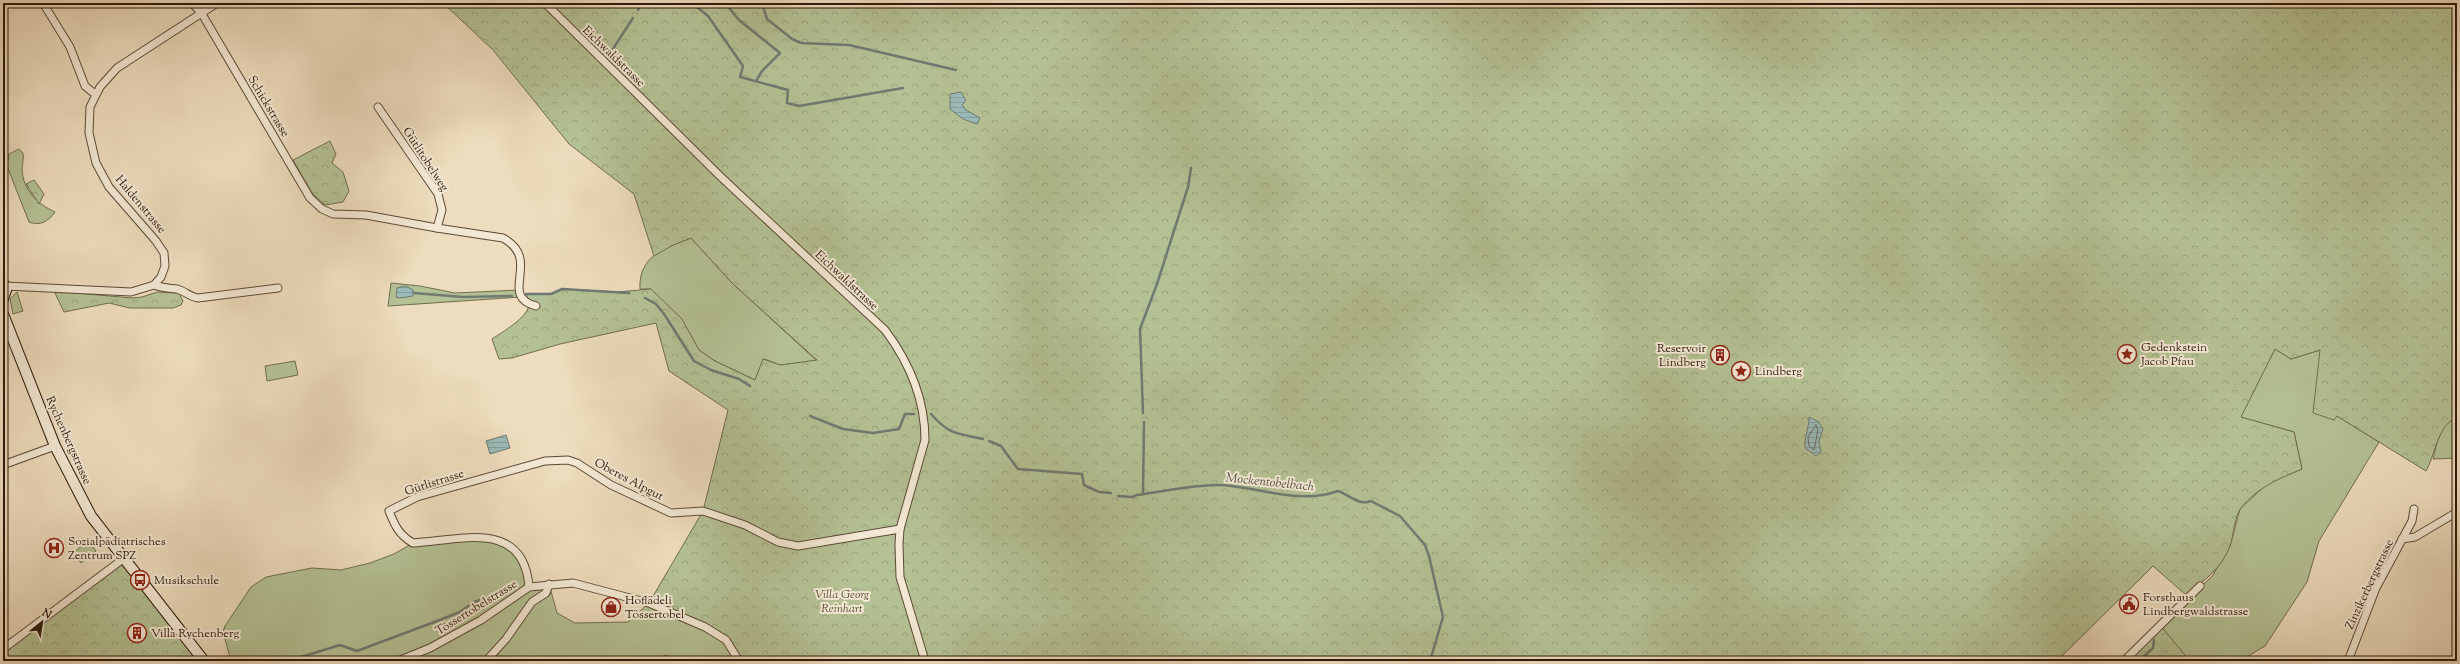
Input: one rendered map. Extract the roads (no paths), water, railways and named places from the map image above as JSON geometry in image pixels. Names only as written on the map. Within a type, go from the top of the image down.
[{"type":"street","points":[[44,3],[70,47],[85,86],[95,94]]},
{"type":"street","name":"Schickstrasse","points":[[192,3],[202,14],[310,198],[322,209],[333,214],[366,215],[437,228]]},
{"type":"street","name":"Haldenstrasse","points":[[154,285],[164,266],[164,253],[156,241],[109,187],[94,158],[89,121],[90,107],[95,94],[117,68],[217,3]]},
{"type":"street","name":"Eichwaldstrasse","points":[[545,3],[722,178],[885,330],[903,354],[917,388],[925,427],[925,440],[900,529],[900,577],[925,661]]},
{"type":"street","name":"Gütlitobelweg","points":[[378,107],[438,194],[442,210],[437,228]]},
{"type":"street","points":[[437,228],[503,238],[512,243],[518,248],[521,262],[518,284],[521,297],[529,304],[536,306]]},
{"type":"street","points":[[3,299],[6,294],[4,284],[131,292],[154,285],[164,288],[178,289],[191,297],[198,298],[278,288]]},
{"type":"street","name":"Rychenbergstrasse","points":[[3,314],[55,446],[91,516],[204,661]]},
{"type":"street","points":[[3,465],[55,446]]},
{"type":"street","name":"Gütlistrasse","points":[[529,588],[528,574],[523,559],[510,544],[492,538],[413,543],[402,536],[395,526],[389,511],[417,497],[545,461],[568,460],[577,463]]},
{"type":"street","name":"Oberes Alpgut","points":[[577,463],[612,485],[671,513],[703,511],[745,525],[778,542],[798,546],[900,529]]},
{"type":"street","name":"Zinzikerbergstrasse","points":[[2348,661],[2376,588],[2412,521],[2414,509]]},
{"type":"street","name":"Zinzikerbergstrasse","points":[[2402,539],[2415,537],[2457,512]]},
{"type":"street","points":[[3,649],[123,559]]},
{"type":"street","name":"Tössertobelstrasse","points":[[398,661],[430,648],[482,620],[529,588],[549,584],[573,583],[649,603],[705,627],[726,640],[739,661]]},
{"type":"street","points":[[486,661],[506,639],[532,602],[546,593],[549,584]]},
{"type":"street","points":[[2124,661],[2200,586]]},
{"type":"water","points":[[961,92],[966,101],[962,105],[966,110],[980,118],[977,124],[963,119],[950,109],[950,94]]},
{"type":"water","points":[[406,286],[413,290],[413,296],[400,298],[396,297],[397,288]]},
{"type":"water","points":[[1809,417],[1819,422],[1823,429],[1819,441],[1821,452],[1816,456],[1805,448]]},
{"type":"water","points":[[506,435],[510,448],[490,454],[486,441]]},
{"type":"waterway","points":[[638,10],[642,3]]},
{"type":"waterway","points":[[692,3],[708,16],[743,66],[740,77],[788,90],[787,103],[799,106],[903,88]]},
{"type":"waterway","points":[[725,3],[739,20],[780,53],[762,71],[756,81]]},
{"type":"waterway","points":[[762,3],[767,19],[792,39],[801,43],[849,45],[956,70]]},
{"type":"waterway","points":[[609,55],[633,18]]},
{"type":"waterway","points":[[1143,413],[1140,329],[1157,284],[1188,187],[1191,168]]},
{"type":"waterway","points":[[526,294],[551,294],[562,289],[629,293]]},
{"type":"waterway","points":[[414,293],[463,297],[512,296]]},
{"type":"waterway","name":"Mockentobelbach","points":[[645,298],[656,304],[664,314],[694,361],[711,370],[739,379],[750,386]]},
{"type":"waterway","name":"Mockentobelbach","points":[[810,416],[843,429],[873,433],[899,429],[905,414],[914,414]]},
{"type":"waterway","name":"Mockentobelbach","points":[[931,414],[948,430],[966,436],[983,439]]},
{"type":"waterway","points":[[1143,494],[1144,422]]},
{"type":"waterway","name":"Mockentobelbach","points":[[989,441],[1001,446],[1018,469],[1082,474],[1084,485],[1099,492],[1111,493]]},
{"type":"waterway","name":"Mockentobelbach","points":[[1118,496],[1132,497],[1178,488],[1211,485],[1235,486],[1294,496],[1324,495],[1338,491],[1358,501],[1371,501],[1400,516],[1425,545],[1429,556],[1443,617],[1430,661]]},
{"type":"waterway","points":[[288,661],[340,645],[357,651],[460,612],[474,602],[493,596]]},
{"type":"waterway","points":[[2139,661],[2153,648],[2154,640]]},
{"type":"place","name":"Gedenkstein Jacob Pfau","points":[[2127,354]]},
{"type":"place","name":"Reservoir Lindberg","points":[[1720,355]]},
{"type":"place","name":"Lindberg","points":[[1741,371]]},
{"type":"place","name":"Sozialpädiatrisches Zentrum SPZ","points":[[54,548]]},
{"type":"place","name":"Musikschule","points":[[140,580]]},
{"type":"place","name":"Forsthaus Lindbergwaldstrasse","points":[[2129,604]]},
{"type":"place","name":"Hoflädeli Tössertobel","points":[[611,607]]},
{"type":"place","name":"Villa Rychenberg","points":[[137,633]]},
{"type":"park label","name":"Villa Georg Reinhart","points":[[842,601]]}]
